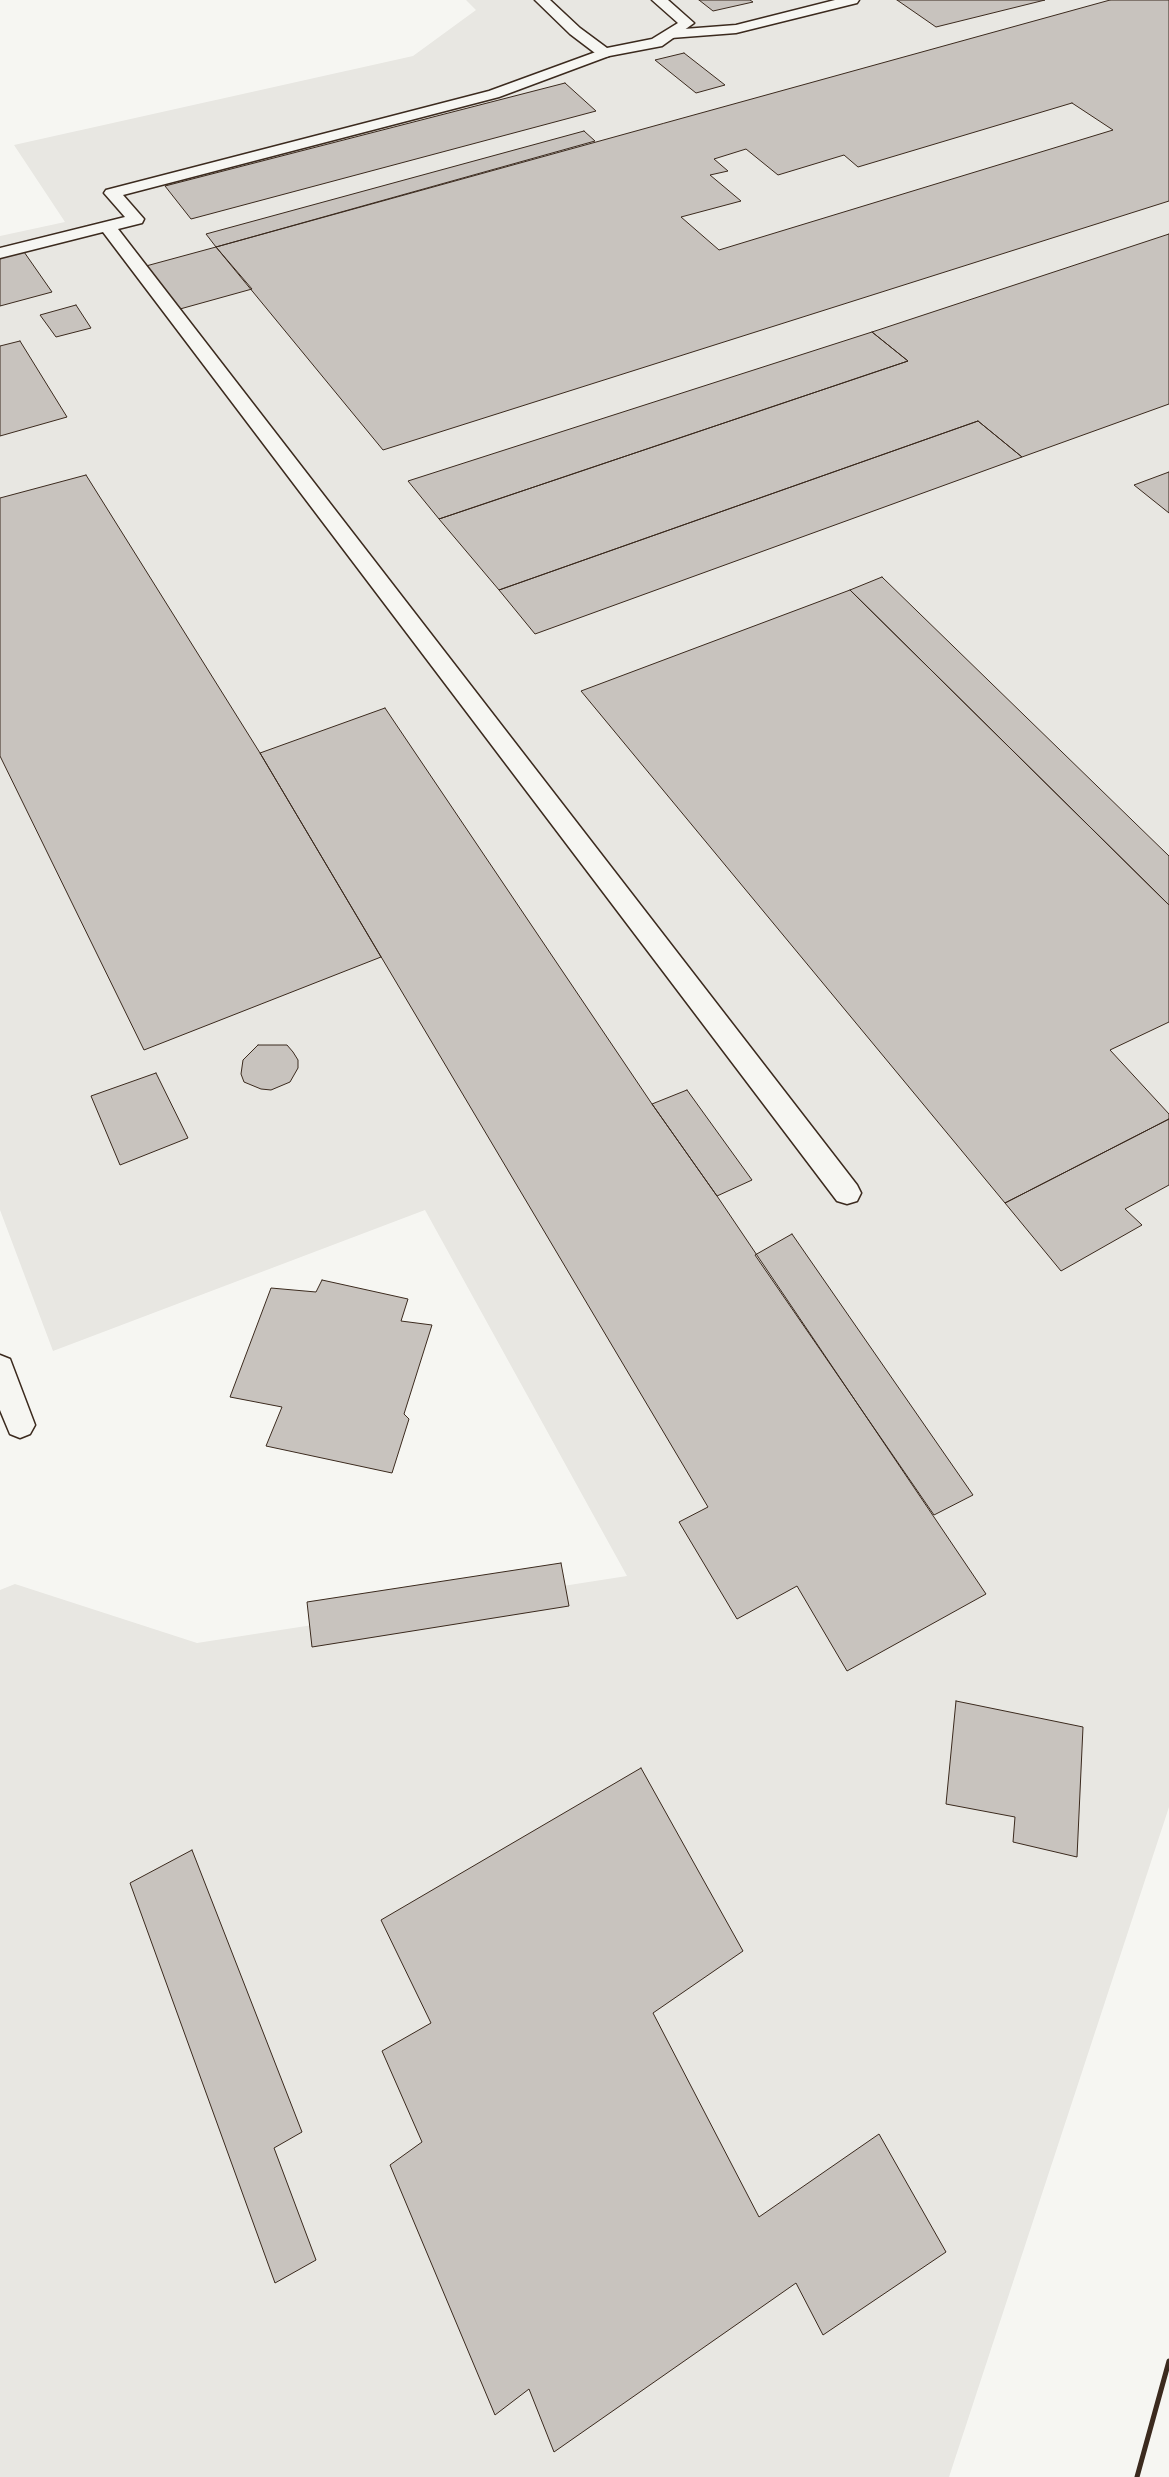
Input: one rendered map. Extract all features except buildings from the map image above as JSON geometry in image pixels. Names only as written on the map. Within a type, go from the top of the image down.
[{"type":"street","points":[[542,0],[575,31],[604,53]]},
{"type":"street","points":[[0,253],[136,219],[112,193],[494,94],[604,53],[657,43],[687,23],[659,0]]},
{"type":"street","points":[[671,34],[736,29],[852,0]]},
{"type":"street","points":[[107,226],[846,1192]]},
{"type":"street","points":[[0,1368],[20,1425]]},
{"type":"shaded area","points":[[466,0],[1169,0],[1169,1807],[949,2477],[0,2477],[0,1590],[15,1584],[197,1643],[627,1576],[425,1210],[53,1351],[0,1210],[0,236],[65,222],[14,145],[413,56],[476,10]]},
{"type":"railway","points":[[1137,2477],[1169,2361]]}]
